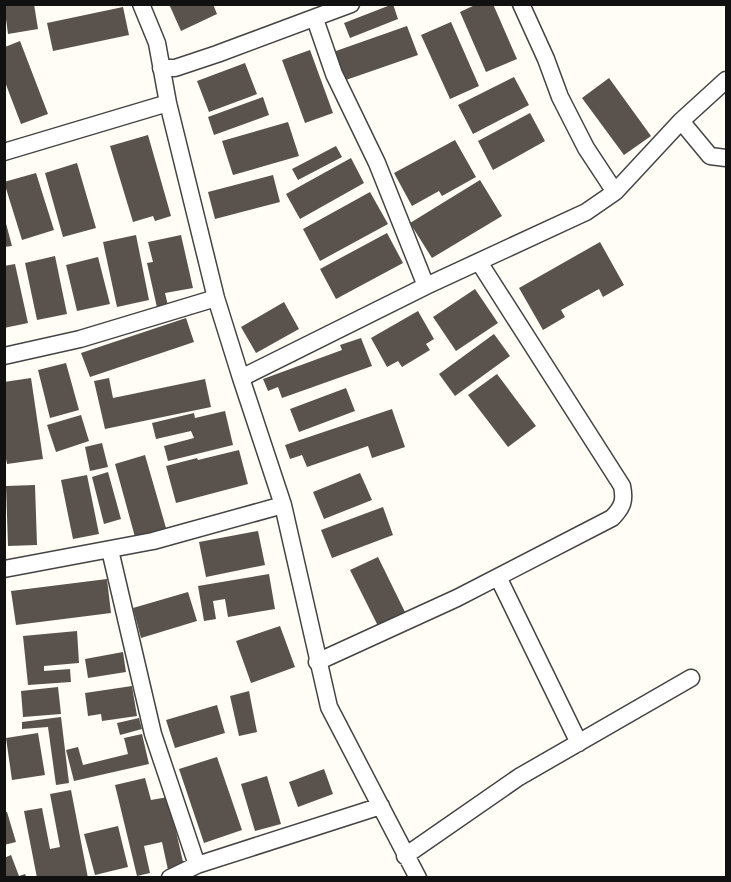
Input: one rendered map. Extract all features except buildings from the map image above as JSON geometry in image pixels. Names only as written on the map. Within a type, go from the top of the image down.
[{"type":"street","points":[[141,4],[157,43],[168,103],[216,298],[283,505],[329,707],[418,878]]},
{"type":"street","points":[[161,68],[175,68],[351,4]]},
{"type":"street","points":[[520,4],[546,58],[560,97],[586,148],[615,192]]},
{"type":"street","points":[[315,19],[334,74],[377,163],[426,286]]},
{"type":"street","points":[[241,378],[426,286],[586,212],[615,192],[681,121],[726,80]]},
{"type":"street","points":[[4,152],[168,103]]},
{"type":"street","points":[[681,121],[710,156],[726,158]]},
{"type":"street","points":[[317,662],[458,598],[612,518],[619,511],[625,499],[622,486],[479,262]]},
{"type":"street","points":[[4,356],[80,339],[216,298]]},
{"type":"street","points":[[4,569],[153,541],[283,505]]},
{"type":"street","points":[[110,550],[153,734],[197,865]]},
{"type":"street","points":[[498,577],[579,743]]},
{"type":"street","points":[[405,856],[519,777],[691,678]]},
{"type":"street","points":[[170,878],[197,865],[381,806]]}]
